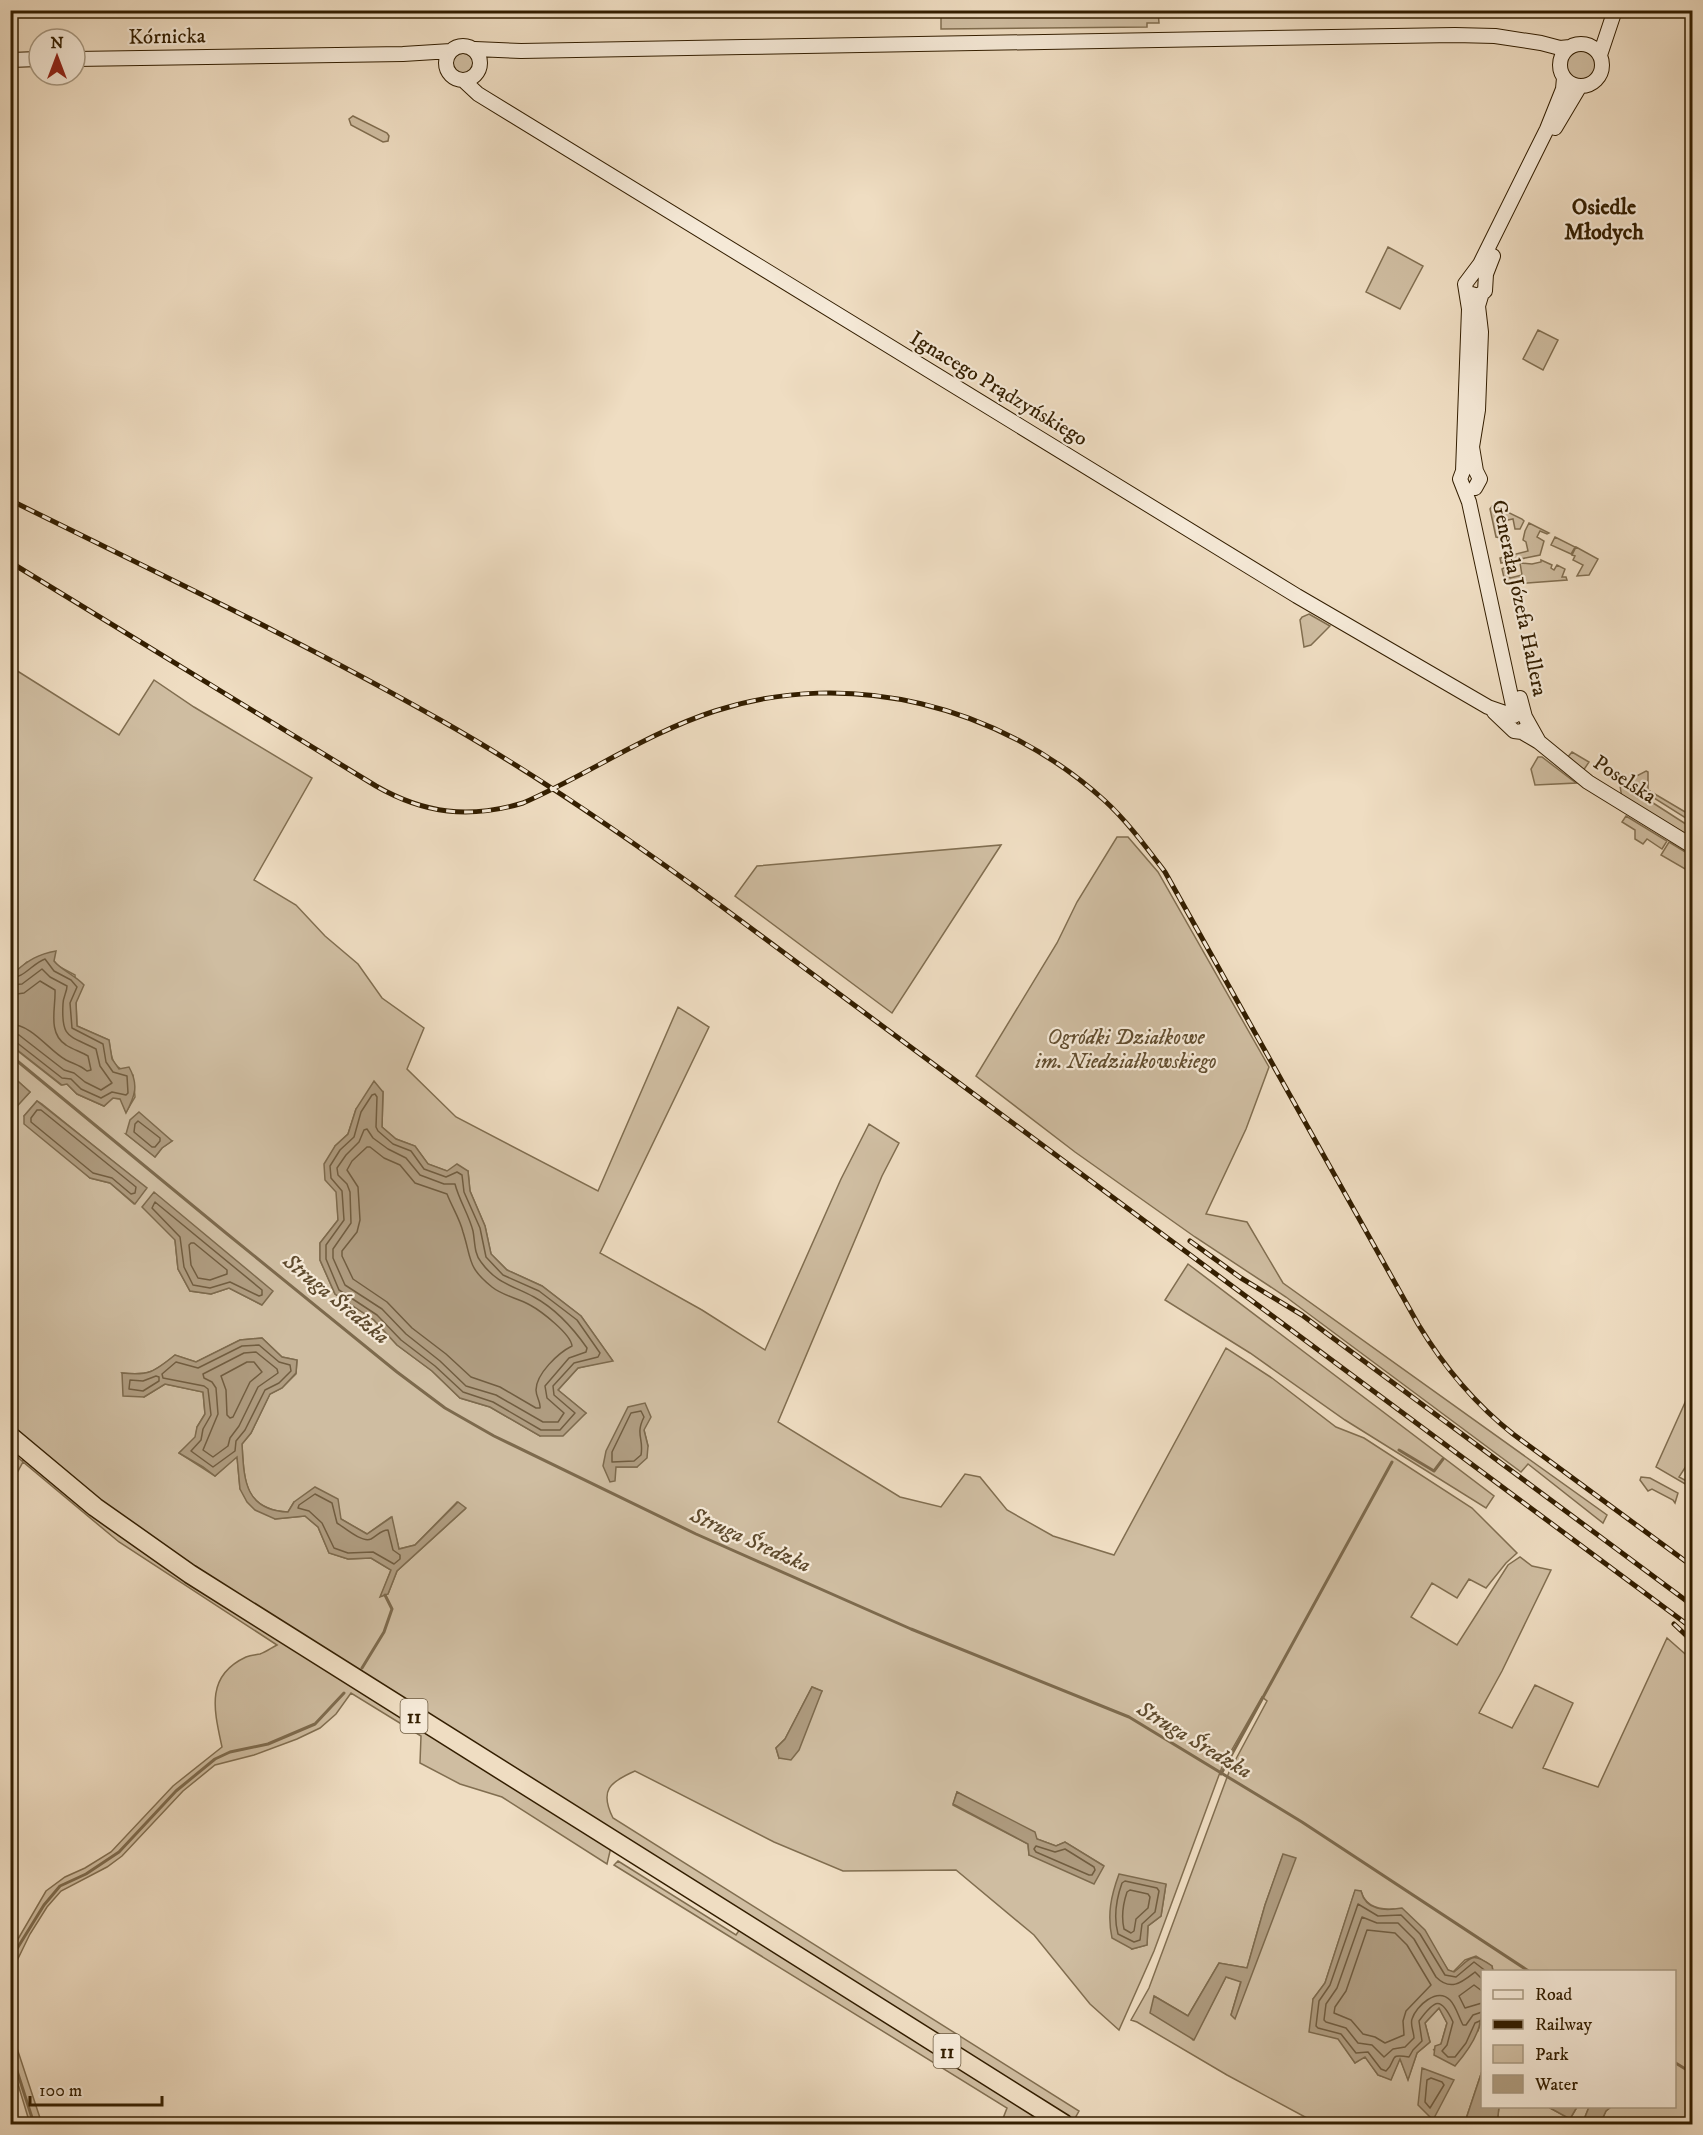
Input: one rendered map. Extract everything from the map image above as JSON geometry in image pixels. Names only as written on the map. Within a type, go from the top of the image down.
[{"type":"highway","name":"11","points":[[10,1436],[95,1507],[190,1574],[1064,2124]]},
{"type":"street","points":[[507,51],[473,73],[453,76],[447,68],[447,58],[451,51],[460,46],[507,51],[1455,35],[1495,36],[1560,48],[1585,44],[1615,12]]},
{"type":"street","points":[[1564,78],[1571,84],[1580,86],[1589,85],[1599,77],[1602,64],[1600,55],[1615,12]]},
{"type":"street","points":[[1524,42],[1560,62]]},
{"type":"street","points":[[1585,44],[1600,55]]},
{"type":"street","points":[[1474,294],[1465,284],[1480,264],[1546,129],[1563,89],[1564,78],[1560,62],[1563,54],[1570,47]]},
{"type":"street","points":[[473,73],[475,49]]},
{"type":"street","name":"Kórnicka","points":[[87,59],[403,54],[451,51]]},
{"type":"street","name":"Kórnicka","points":[[403,54],[447,68]]},
{"type":"street","points":[[10,60],[27,60]]},
{"type":"street","name":"Ignacego Prądzyńskiego","points":[[473,73],[490,100],[1304,600],[1488,707],[1519,722]]},
{"type":"street","points":[[1469,487],[1480,479],[1469,471],[1469,309],[1474,294],[1486,287],[1488,268],[1507,226],[1561,116],[1580,86]]},
{"type":"street","points":[[1472,276],[1480,276],[1485,281]]},
{"type":"street","name":"Generała Józefa Hallera","points":[[1469,487],[1471,509],[1519,722]]},
{"type":"street","name":"Generała Józefa Hallera","points":[[1469,487],[1516,683],[1519,722]]},
{"type":"street","name":"Generała Józefa Hallera","points":[[1488,707],[1503,702],[1509,697],[1511,690]]},
{"type":"street","name":"Poselska","points":[[1519,722],[1539,742],[1588,782],[1692,846]]},
{"type":"green space","points":[[941,11],[1158,11],[1159,23],[1147,23],[1147,27],[941,29]]},
{"type":"green space","points":[[1581,50],[1592,54],[1596,65],[1592,76],[1581,80],[1570,76],[1566,65],[1570,54]]},
{"type":"green space","points":[[463,53],[470,56],[473,63],[470,70],[463,73],[456,70],[453,63],[456,56]]},
{"type":"green space","points":[[353,116],[387,133],[388,141],[383,142],[351,125],[349,119]]},
{"type":"green space","points":[[1388,247],[1423,266],[1400,309],[1366,292]]},
{"type":"green space","points":[[1538,330],[1558,340],[1543,370],[1523,359]]},
{"type":"green space","points":[[1493,505],[1522,519],[1524,521],[1520,529],[1515,529],[1513,519],[1498,522],[1501,538],[1496,537],[1490,509]]},
{"type":"green space","points":[[1529,523],[1549,533],[1540,531],[1537,537],[1544,541],[1540,555],[1501,563],[1500,558],[1528,551],[1526,542],[1523,540]]},
{"type":"green space","points":[[1555,537],[1575,547],[1571,554],[1551,545]]},
{"type":"green space","points":[[1576,547],[1598,559],[1589,575],[1577,576],[1583,565],[1573,560],[1575,556],[1572,555]]},
{"type":"green space","points":[[1541,560],[1552,565],[1551,568],[1554,570],[1557,565],[1565,569],[1562,577],[1566,577],[1567,580],[1514,584],[1513,581],[1505,582],[1502,569],[1506,567],[1510,578],[1522,575],[1520,563],[1532,564],[1541,562]]},
{"type":"green space","points":[[1309,614],[1330,626],[1311,645],[1304,647],[1300,620]]},
{"type":"green space","points":[[11,667],[119,735],[154,680],[194,707],[312,778],[254,880],[296,905],[325,936],[358,964],[382,998],[424,1028],[407,1069],[456,1117],[598,1191],[678,1007],[709,1027],[600,1253],[702,1310],[765,1350],[841,1179],[869,1124],[899,1143],[882,1176],[778,1422],[900,1497],[941,1507],[965,1474],[980,1477],[1007,1510],[1053,1536],[1114,1555],[1226,1348],[1272,1378],[1336,1427],[1364,1438],[1472,1508],[1517,1553],[1486,1588],[1469,1579],[1457,1598],[1432,1583],[1411,1617],[1457,1645],[1508,1565],[1520,1557],[1532,1566],[1551,1570],[1479,1713],[1512,1728],[1535,1685],[1573,1703],[1543,1768],[1598,1787],[1667,1638],[1692,1660],[1692,2124],[1600,2124],[1610,2108],[1676,2108],[1676,1970],[1493,1970],[1492,1966],[1476,1956],[1465,1960],[1453,1972],[1448,1970],[1436,1951],[1394,1909],[1383,1909],[1369,1904],[1361,1891],[1355,1891],[1325,1983],[1313,1999],[1355,2063],[1365,2056],[1378,2075],[1391,2079],[1400,2058],[1408,2079],[1417,2053],[1430,2042],[1425,2023],[1439,2008],[1447,2023],[1441,2044],[1433,2050],[1478,2031],[1481,2022],[1481,2074],[1466,2119],[1474,2124],[1318,2124],[1131,2020],[1149,1988],[1229,1772],[1267,1701],[1262,1697],[1222,1767],[1154,1951],[1119,2030],[1090,2004],[1034,1935],[956,1870],[843,1871],[774,1842],[635,1771],[619,1779],[609,1788],[607,1800],[613,1818],[1079,2111],[1074,2120],[276,1619],[167,1548],[100,1500],[11,1425],[11,1112],[30,1092],[11,1075],[10,1045],[61,1085],[67,1084],[77,1094],[104,1106],[113,1098],[121,1099],[126,1112],[135,1097],[133,1075],[120,1069],[114,1062],[109,1040],[77,1026],[75,975],[58,966],[54,961],[27,962],[15,973],[11,972]],"holes":[[[383,1092],[382,1127],[396,1139],[415,1146],[428,1164],[447,1171],[468,1171],[470,1191],[485,1226],[491,1254],[507,1270],[542,1286],[581,1316],[612,1360],[578,1368],[558,1390],[586,1413],[540,1436],[490,1407],[460,1398],[432,1371],[397,1345],[374,1320],[335,1294],[320,1260],[320,1243],[338,1220],[335,1146],[348,1134],[356,1109]],[[37,1101],[146,1188],[134,1204],[110,1183],[90,1178],[24,1116]],[[126,1134],[172,1141],[155,1157]],[[175,1240],[262,1305],[229,1288],[211,1294],[190,1291],[178,1269]],[[262,1338],[282,1357],[297,1360],[296,1374],[282,1388],[270,1394],[251,1433],[242,1444],[244,1470],[249,1491],[263,1506],[288,1512],[294,1502],[341,1519],[367,1534],[391,1517],[399,1549],[415,1545],[457,1502],[465,1509],[397,1571],[388,1594],[381,1596],[391,1570],[371,1558],[348,1559],[329,1553],[318,1527],[305,1516],[275,1519],[240,1489],[237,1456],[215,1476],[179,1453],[196,1437],[197,1427],[205,1414],[203,1392],[165,1384],[144,1397],[122,1373],[151,1372],[175,1355],[196,1362],[240,1340]],[[644,1430],[648,1446],[637,1467],[616,1467]],[[812,1687],[822,1691],[779,1758],[776,1748],[785,1739]],[[957,1792],[1037,1839],[1056,1846],[1065,1842],[1104,1866],[1029,1855],[1028,1844],[953,1805]],[[1283,1855],[1295,1858],[1231,2015],[1241,1981],[1226,1977],[1193,2040],[1154,1996],[1188,2016],[1219,1963],[1247,1968],[1265,1905]],[[1166,1884],[1161,1916],[1148,1926],[1147,1945],[1132,1949]]]},
{"type":"green space","points":[[1572,752],[1589,762],[1583,771],[1567,758]]},
{"type":"green space","points":[[1538,757],[1542,757],[1576,783],[1535,785],[1531,769]]},
{"type":"green space","points":[[1648,772],[1648,790],[1692,816],[1692,822],[1627,781]]},
{"type":"green space","points":[[1622,783],[1692,828],[1692,840],[1622,798],[1620,786]]},
{"type":"green space","points":[[1626,816],[1667,841],[1662,849],[1647,839],[1643,844],[1635,839],[1635,830],[1622,822]]},
{"type":"green space","name":"Ogródki Działkowe im. Niedziałkowskiego","points":[[1117,837],[1128,837],[1158,872],[1269,1067],[1246,1129],[1206,1214],[1247,1222],[1283,1283],[1607,1515],[1603,1523],[1528,1464],[1521,1472],[1286,1297],[1195,1237],[1075,1152],[976,1076],[1057,943],[1077,902]]},
{"type":"green space","points":[[1669,842],[1692,856],[1692,873],[1661,855]]},
{"type":"green space","points":[[1001,845],[892,1013],[735,896],[757,866]]},
{"type":"green space","points":[[1188,1264],[1494,1496],[1486,1508],[1345,1420],[1250,1353],[1165,1300]]},
{"type":"green space","points":[[1692,1387],[1692,1457],[1679,1477],[1692,1484],[1692,1488],[1656,1467]]},
{"type":"green space","points":[[10,1451],[22,1461],[25,1458],[611,1847],[607,1864],[502,1797],[460,1784],[420,1763],[421,1736],[351,1693],[336,1714],[320,1728],[254,1755],[215,1765],[183,1791],[122,1856],[107,1867],[61,1891],[47,1907],[30,1934],[11,1973],[11,1951],[46,1891],[65,1877],[111,1852],[173,1786],[222,1747],[215,1707],[218,1684],[233,1665],[246,1657],[262,1653],[277,1645],[119,1542],[23,1462],[11,1484]]},
{"type":"green space","points":[[1641,1477],[1650,1478],[1678,1493],[1675,1503],[1652,1489],[1648,1491],[1640,1480]]},
{"type":"green space","points":[[618,1861],[736,1935],[740,1929],[1051,2124],[1008,2124],[1002,2121],[1007,2108],[614,1865]]},
{"type":"green space","points":[[10,2030],[42,2124],[30,2124],[11,2061]]},
{"type":"green space","points":[[1499,2108],[1550,2108],[1570,2119],[1576,2108],[1589,2108],[1585,2117],[1589,2124],[1497,2124]]},
{"type":"water","points":[[56,951],[54,961],[84,985],[76,1003],[77,1026],[109,1040],[112,1059],[119,1069],[129,1067],[132,1073],[135,1090],[126,1113],[120,1099],[113,1098],[104,1106],[77,1094],[67,1084],[62,1085],[11,1045],[11,972],[15,972],[39,956]]},
{"type":"water","points":[[11,1075],[30,1092],[11,1113],[10,1112]]},
{"type":"water","points":[[374,1081],[383,1092],[382,1127],[396,1139],[415,1146],[428,1164],[447,1171],[457,1164],[468,1171],[470,1191],[485,1226],[491,1254],[507,1270],[542,1286],[581,1316],[613,1361],[578,1368],[558,1390],[586,1413],[563,1436],[540,1436],[490,1407],[460,1398],[432,1371],[397,1345],[374,1320],[335,1294],[320,1260],[320,1243],[338,1220],[336,1192],[325,1180],[324,1164],[335,1146],[348,1134],[356,1109]]},
{"type":"water","points":[[37,1101],[147,1188],[135,1204],[110,1183],[90,1178],[24,1124],[24,1116]]},
{"type":"water","points":[[139,1112],[172,1141],[155,1157],[126,1134],[130,1120]]},
{"type":"water","points":[[154,1192],[273,1291],[262,1305],[229,1288],[211,1294],[190,1291],[178,1269],[175,1240],[142,1207]]},
{"type":"water","points":[[262,1338],[282,1357],[297,1360],[296,1373],[282,1388],[270,1394],[251,1433],[242,1444],[246,1480],[255,1499],[273,1510],[288,1512],[294,1502],[315,1487],[338,1499],[341,1519],[367,1534],[392,1517],[399,1549],[415,1545],[458,1502],[466,1508],[397,1571],[388,1594],[380,1597],[391,1570],[371,1558],[348,1559],[329,1553],[318,1527],[305,1516],[275,1519],[255,1510],[247,1502],[240,1489],[237,1457],[215,1476],[179,1453],[195,1437],[197,1427],[205,1414],[203,1392],[165,1384],[144,1397],[123,1396],[122,1373],[151,1372],[175,1355],[196,1362],[240,1340]]},
{"type":"water","points":[[645,1403],[651,1417],[644,1430],[648,1446],[647,1458],[637,1467],[616,1467],[615,1481],[610,1482],[603,1466],[606,1451],[628,1407]]},
{"type":"water","points":[[812,1687],[822,1691],[799,1750],[791,1760],[779,1758],[776,1748],[785,1739]]},
{"type":"water","points":[[957,1792],[1035,1832],[1037,1839],[1056,1846],[1065,1842],[1104,1866],[1094,1884],[1029,1855],[1028,1844],[953,1804]]},
{"type":"water","points":[[1283,1854],[1296,1858],[1235,2019],[1231,2015],[1241,1982],[1226,1977],[1194,2040],[1150,2013],[1154,1996],[1188,2016],[1219,1963],[1247,1968],[1265,1905]]},
{"type":"water","points":[[1119,1874],[1166,1884],[1161,1916],[1148,1926],[1147,1945],[1132,1949],[1112,1938],[1111,1905]]},
{"type":"water","points":[[1355,1890],[1361,1891],[1367,1903],[1377,1908],[1402,1908],[1425,1930],[1448,1970],[1454,1972],[1468,1960],[1475,1958],[1492,1966],[1493,1970],[1481,1970],[1480,2022],[1472,2042],[1455,2066],[1434,2055],[1435,2046],[1441,2044],[1447,2023],[1439,2008],[1425,2023],[1430,2042],[1417,2053],[1408,2080],[1400,2059],[1391,2080],[1378,2075],[1365,2057],[1355,2063],[1338,2039],[1309,2032],[1313,1999],[1325,1983]]},
{"type":"water","points":[[1422,2068],[1454,2080],[1433,2120],[1418,2105]]},
{"type":"water","points":[[1481,2074],[1481,2108],[1499,2108],[1497,2124],[1490,2124],[1489,2120],[1474,2124],[1466,2119]]},
{"type":"water","points":[[1550,2108],[1576,2108],[1570,2119]]},
{"type":"water","points":[[1589,2108],[1610,2108],[1600,2124],[1589,2124],[1585,2117]]},
{"type":"waterway","name":"Struga Średzka","points":[[10,1055],[397,1372],[445,1408],[494,1436],[696,1534],[911,1629],[1129,1717],[1302,1822],[1527,1970]]},
{"type":"waterway","points":[[1399,1450],[1434,1471],[1443,1459]]},
{"type":"waterway","points":[[1221,1774],[1392,1462]]},
{"type":"waterway","points":[[362,1668],[384,1632],[392,1609],[385,1595]]},
{"type":"waterway","points":[[10,1960],[44,1905],[60,1886],[86,1874],[119,1852],[176,1791],[215,1759],[230,1752],[268,1744],[315,1724],[344,1693]]},
{"type":"waterway","points":[[10,2049],[34,2124]]},
{"type":"waterway","name":"Struga Średzka","points":[[1676,2063],[1692,2073]]},
{"type":"railway","points":[[10,500],[228,607],[389,691],[478,742],[584,809],[721,906],[1692,1628]]},
{"type":"railway","points":[[10,562],[376,786],[412,803],[430,808],[466,812],[484,811],[523,803],[690,720],[766,698],[818,693],[870,695],[921,704],[971,719],[1018,740],[1063,767],[1104,800],[1128,825],[1165,872],[1418,1324],[1449,1370],[1485,1410],[1513,1434],[1692,1566]]},
{"type":"railway","points":[[1190,1241],[1241,1278],[1302,1315],[1692,1605]]},
{"type":"railway","points":[[1674,1624],[1692,1641]]},
{"type":"district","name":"Osiedle Młodych","points":[[1604,218]]}]
